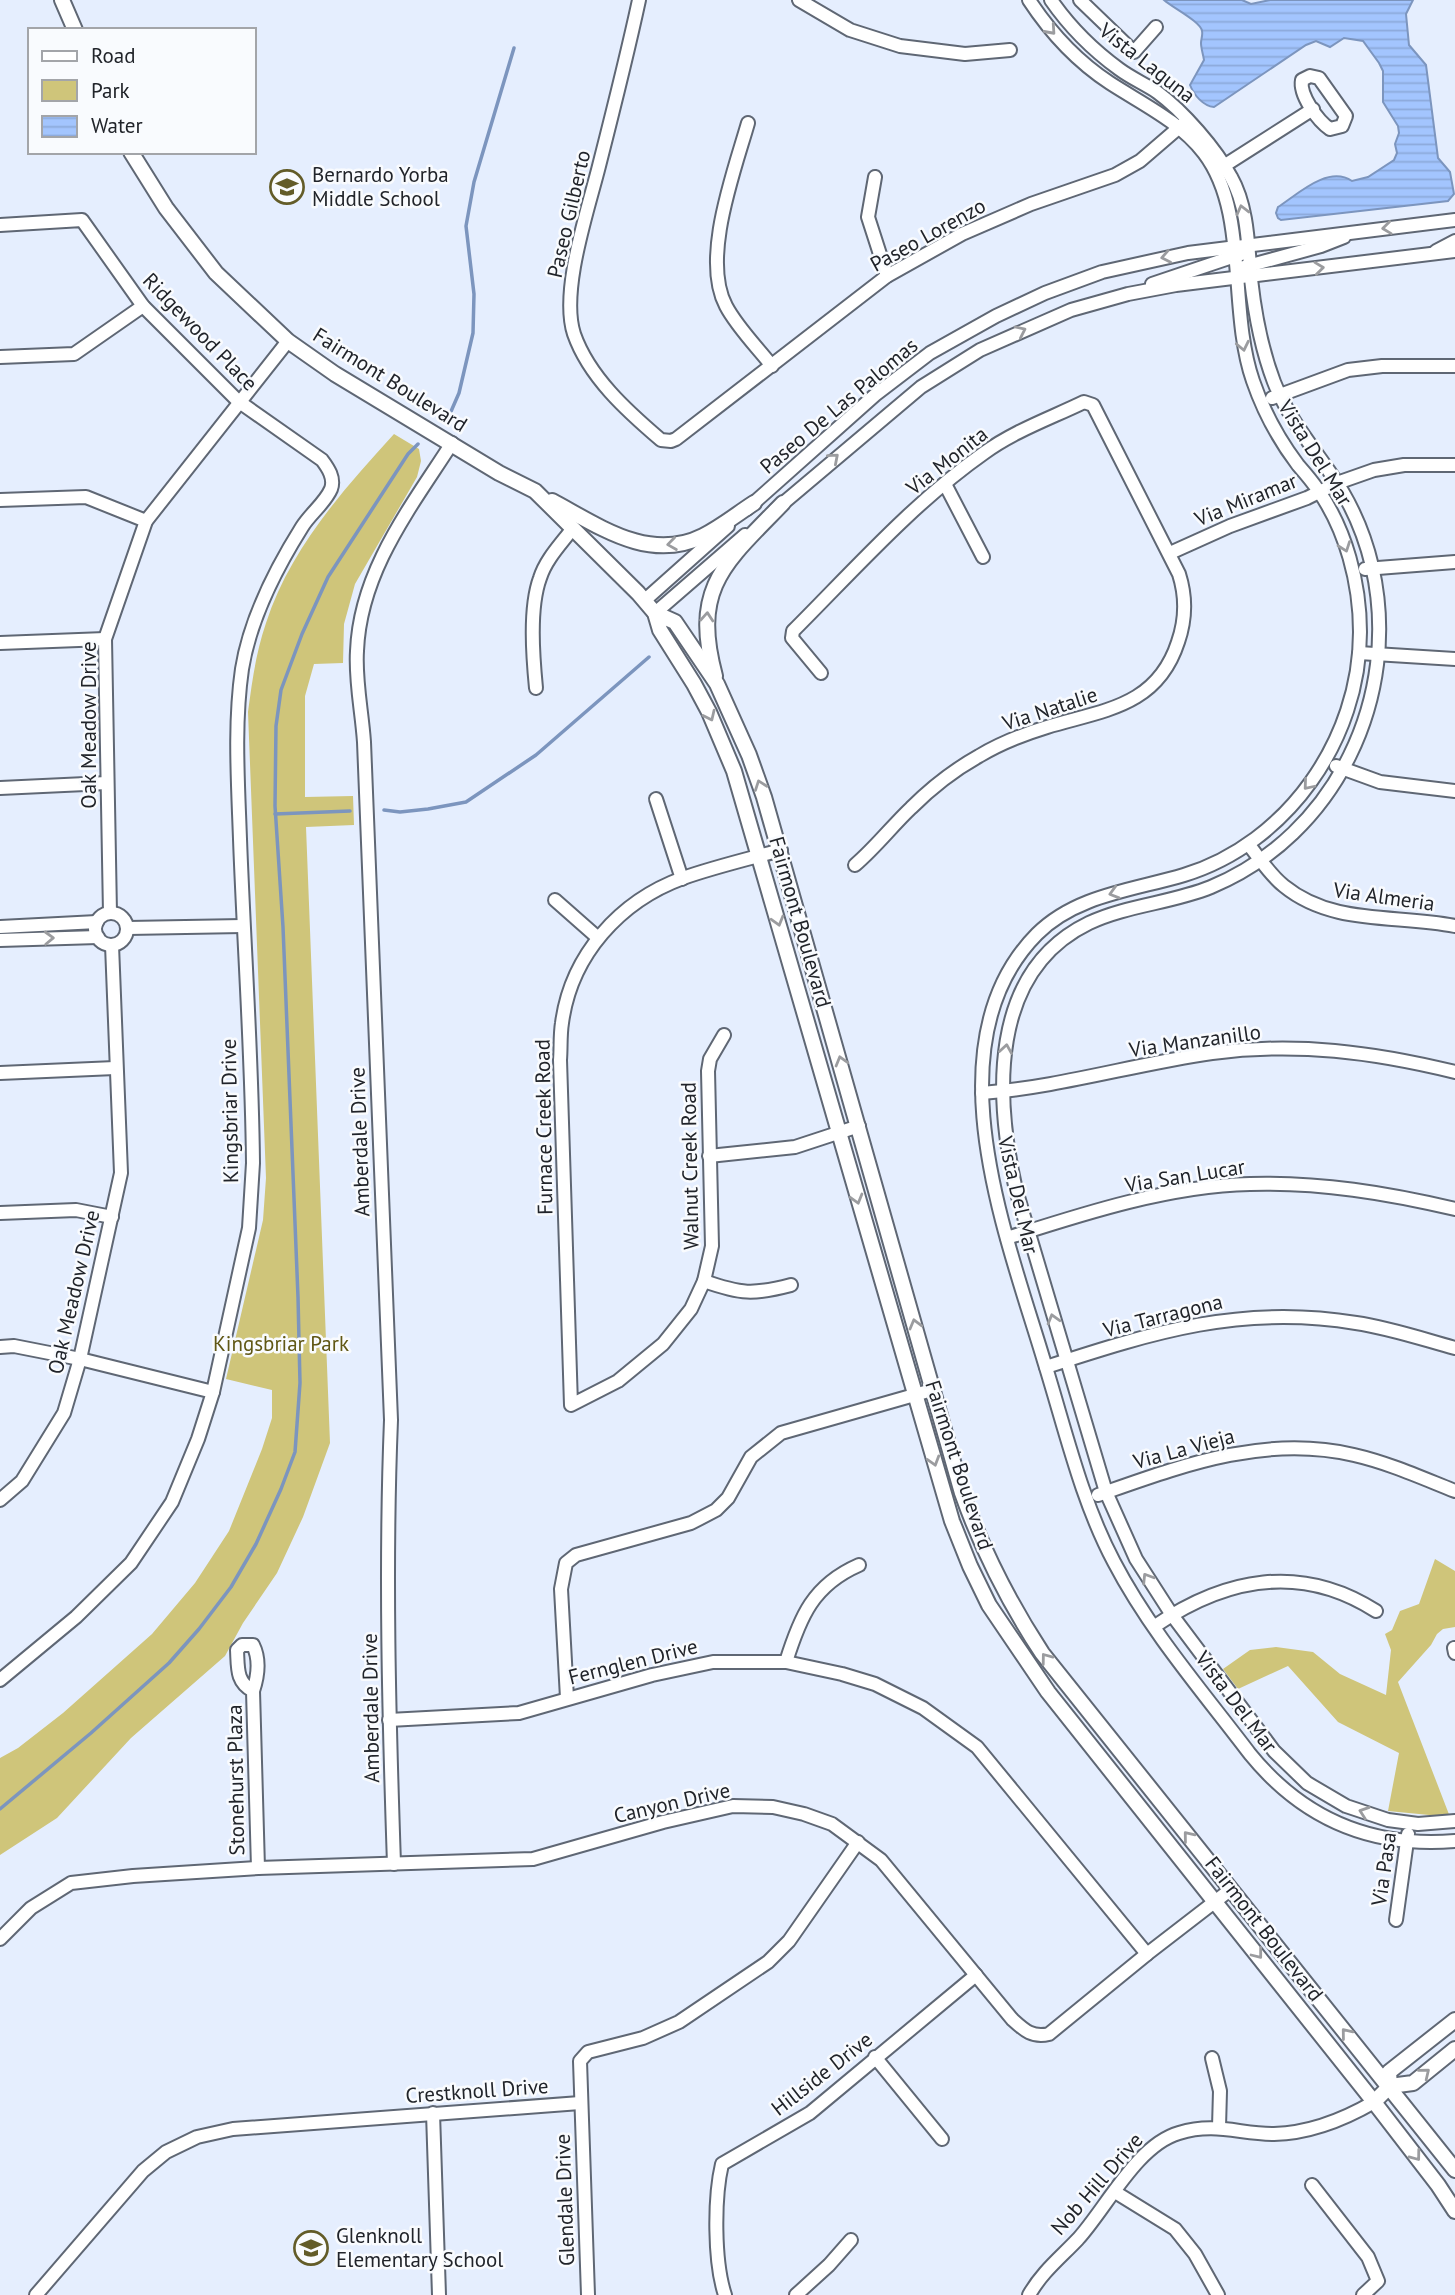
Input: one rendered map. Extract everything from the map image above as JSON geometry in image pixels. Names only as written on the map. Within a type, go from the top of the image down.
[{"type":"main road","points":[[62,0],[74,28]]},
{"type":"main road","name":"Fairmont Boulevard","points":[[132,154],[166,208],[216,272],[288,341],[335,374],[535,491],[655,613],[660,630],[694,684],[734,771],[952,1521],[989,1605],[1048,1692],[1374,2102],[1455,2211]]},
{"type":"main road","points":[[535,491],[611,533],[639,544],[658,546],[672,545],[702,536],[754,503]]},
{"type":"main road","points":[[717,684],[706,630],[707,606],[711,594],[721,574],[743,545],[783,503]]},
{"type":"main road","name":"Fairmont Boulevard","points":[[655,613],[675,622],[717,684],[749,755],[780,850],[962,1493],[980,1542],[1014,1610],[1042,1653],[1455,2170]]},
{"type":"main road","points":[[1390,2086],[1389,2072],[1455,2020]]},
{"type":"main road","points":[[1374,2102],[1390,2086],[1413,2082],[1455,2049]]},
{"type":"street","name":"Paseo Gilberto","points":[[639,0],[582,233],[571,284],[570,307],[573,331],[594,373],[661,440],[671,442]]},
{"type":"street","points":[[799,0],[850,30],[900,46],[965,54],[1010,50]]},
{"type":"street","name":"Vista Laguna","points":[[1029,0],[1054,34],[1108,82],[1184,123]]},
{"type":"street","name":"Vista Laguna","points":[[1051,0],[1077,33],[1119,69],[1159,93],[1184,123],[1203,152],[1237,191],[1250,259]]},
{"type":"street","points":[[1080,0],[1134,52]]},
{"type":"street","points":[[1108,82],[1156,27]]},
{"type":"street","points":[[1345,122],[1346,116],[1319,78],[1310,76],[1302,80],[1301,89],[1329,129],[1335,130],[1357,113]]},
{"type":"street","points":[[1220,169],[1313,109]]},
{"type":"street","points":[[748,123],[715,253],[725,305],[772,366]]},
{"type":"street","name":"Paseo Lorenzo","points":[[671,442],[887,276],[962,234],[1019,209],[1115,176],[1140,161],[1184,123]]},
{"type":"street","name":"Vista Laguna","points":[[1220,169],[1227,201],[1234,263]]},
{"type":"street","points":[[875,177],[868,217],[887,276]]},
{"type":"street","name":"Ridgewood Place","points":[[0,225],[82,220],[143,306],[238,401],[322,460],[329,470],[332,482]]},
{"type":"street","name":"Paseo De Las Palomas","points":[[1143,290],[1162,279],[1349,232],[1455,220]]},
{"type":"street","points":[[1250,259],[1321,246],[1340,239],[1349,232]]},
{"type":"street","points":[[1426,256],[1455,241]]},
{"type":"street","points":[[1250,259],[1426,256],[1455,251]]},
{"type":"street","name":"Paseo De Las Palomas","points":[[645,600],[875,395],[930,353],[963,333],[1045,293],[1102,272],[1164,257],[1234,263]]},
{"type":"street","name":"Paseo De Las Palomas","points":[[655,613],[896,405],[942,373],[981,350],[1071,310],[1250,259]]},
{"type":"street","name":"Vista Del Mar","points":[[1250,259],[1261,343],[1279,395],[1295,424],[1337,483],[1353,511],[1372,568],[1378,601],[1379,654],[1376,682],[1365,722],[1343,770],[1306,821],[1261,860],[1208,888],[1091,922],[1056,945],[1034,967],[1021,990],[1006,1043],[1002,1092],[1007,1150],[1065,1361],[1106,1492],[1136,1559],[1172,1615],[1289,1768],[1325,1796],[1378,1817],[1410,1823],[1455,1821]]},
{"type":"street","name":"Vista Del Mar","points":[[1234,263],[1242,341],[1261,402],[1281,439],[1319,491],[1335,522],[1353,571],[1359,607],[1359,653],[1348,708],[1317,774],[1282,815],[1249,845],[1189,873],[1109,894],[1079,906],[1040,931],[1005,977],[995,1003],[988,1034],[982,1093],[987,1160],[1007,1238],[1087,1499],[1128,1588],[1250,1754],[1279,1787],[1315,1813],[1336,1824],[1377,1837],[1407,1842],[1455,1841]]},
{"type":"street","points":[[0,357],[74,354],[143,306]]},
{"type":"street","name":"Oak Meadow Drive","points":[[110,913],[105,639],[146,521],[288,341]]},
{"type":"street","points":[[1261,402],[1348,370],[1382,366],[1455,366]]},
{"type":"street","name":"Via Monita","points":[[821,673],[792,638],[793,631],[883,539],[984,453],[1084,402],[1093,405],[1170,553]]},
{"type":"street","name":"Amberdale Drive","points":[[394,1864],[389,1720],[388,1486],[391,1420],[364,742],[357,651],[366,595],[390,540],[452,443]]},
{"type":"street","name":"Via Miramar","points":[[1170,553],[1230,526],[1307,498],[1337,483],[1388,467],[1455,465]]},
{"type":"street","name":"Kingsbriar Drive","points":[[0,1680],[76,1617],[131,1563],[172,1502],[198,1439],[213,1392],[250,1215],[252,1124],[237,743],[242,672],[246,649],[262,602],[285,555],[331,489],[332,482]]},
{"type":"street","points":[[945,484],[983,557]]},
{"type":"street","points":[[0,500],[86,497],[146,521]]},
{"type":"street","points":[[536,688],[535,601],[539,579],[548,560],[573,528]]},
{"type":"street","name":"Via Natalie","points":[[855,864],[927,793],[950,774],[981,755],[1046,728],[1107,712],[1129,702],[1147,689],[1175,652],[1184,616],[1180,578],[1170,553]]},
{"type":"street","points":[[1353,571],[1455,562]]},
{"type":"street","points":[[0,643],[105,639]]},
{"type":"street","points":[[1359,653],[1455,659]]},
{"type":"street","points":[[1325,761],[1343,770],[1401,786],[1455,790]]},
{"type":"street","points":[[0,788],[107,783]]},
{"type":"street","points":[[656,799],[682,878]]},
{"type":"street","name":"Via Almeria","points":[[1249,845],[1282,885],[1323,908],[1356,916],[1455,926]]},
{"type":"street","name":"Furnace Creek Road","points":[[571,1405],[560,1060],[562,1021],[572,986],[597,937],[648,895],[682,878],[780,850]]},
{"type":"street","points":[[555,900],[597,937]]},
{"type":"street","points":[[110,913],[122,917],[128,928],[123,940],[112,945],[103,943],[97,937],[95,929],[102,916],[110,913]]},
{"type":"street","points":[[0,927],[97,922]]},
{"type":"street","points":[[19,926],[20,940]]},
{"type":"street","points":[[128,928],[243,926]]},
{"type":"street","points":[[0,940],[97,937]]},
{"type":"street","name":"Oak Meadow Drive","points":[[0,1500],[22,1481],[64,1413],[80,1359],[121,1173],[112,945]]},
{"type":"street","name":"Walnut Creek Road","points":[[571,1405],[618,1381],[663,1344],[691,1309],[704,1281],[712,1246],[708,1071],[710,1059],[724,1035]]},
{"type":"street","name":"Via Manzanillo","points":[[982,1093],[1066,1083],[1186,1058],[1239,1051],[1328,1049],[1411,1060],[1455,1072]]},
{"type":"street","points":[[0,1073],[115,1068]]},
{"type":"street","points":[[709,1156],[795,1147],[859,1126]]},
{"type":"street","name":"Via San Lucar","points":[[1007,1238],[1162,1195],[1248,1184],[1326,1185],[1368,1190],[1455,1209]]},
{"type":"street","points":[[0,1213],[76,1210],[112,1217]]},
{"type":"street","points":[[704,1281],[732,1291],[750,1293],[791,1285]]},
{"type":"street","name":"Via Tarragona","points":[[1046,1367],[1182,1327],[1259,1317],[1309,1317],[1355,1323],[1455,1348]]},
{"type":"street","points":[[0,1347],[15,1346],[80,1359],[213,1392]]},
{"type":"street","points":[[567,1698],[561,1589],[566,1563],[576,1555],[691,1523],[716,1510],[728,1498],[751,1457],[781,1433],[932,1390]]},
{"type":"street","name":"Via La Vieja","points":[[1087,1499],[1211,1457],[1283,1449],[1351,1454],[1396,1468],[1455,1492]]},
{"type":"street","points":[[786,1662],[798,1625],[814,1597],[841,1573],[859,1565]]},
{"type":"street","points":[[1155,1626],[1212,1595],[1245,1586],[1277,1582],[1325,1586],[1357,1599],[1376,1611]]},
{"type":"street","name":"Fernglen Drive","points":[[389,1720],[519,1713],[652,1675],[713,1662],[786,1662],[875,1684],[923,1708],[977,1747],[1147,1954]]},
{"type":"street","name":"Stonehurst Plaza","points":[[253,1691],[258,1868]]},
{"type":"street","name":"Canyon Drive","points":[[0,1939],[31,1908],[71,1883],[258,1868],[533,1859],[663,1822],[733,1806],[773,1807],[832,1824],[881,1860],[1012,2019],[1026,2032],[1038,2037],[1049,2035],[1230,1890]]},
{"type":"street","name":"Via Pasa","points":[[1396,1920],[1410,1823]]},
{"type":"street","name":"Crestknoll Drive","points":[[36,2295],[143,2171],[166,2152],[197,2137],[233,2129],[580,2103],[580,2061],[588,2052],[643,2038],[679,2022],[768,1962],[789,1941],[858,1842]]},
{"type":"street","name":"Hillside Drive","points":[[725,2295],[719,2277],[718,2258],[718,2207],[722,2164],[810,2112],[976,1975]]},
{"type":"street","points":[[876,2057],[942,2139]]},
{"type":"street","points":[[1212,2058],[1220,2091],[1219,2127]]},
{"type":"street","name":"Nob Hill Drive","points":[[1029,2295],[1038,2279],[1077,2240],[1157,2142],[1178,2133],[1219,2127],[1273,2134],[1310,2130],[1346,2119],[1374,2102]]},
{"type":"street","name":"Glendale Drive","points":[[580,2103],[588,2295]]},
{"type":"street","points":[[433,2113],[439,2295]]},
{"type":"street","points":[[1312,2185],[1368,2257],[1378,2281],[1363,2295]]},
{"type":"street","points":[[1115,2192],[1175,2229],[1195,2254],[1218,2295]]},
{"type":"street","points":[[796,2295],[829,2265],[851,2240]]},
{"type":"green space","name":"Kingsbriar Park","points":[[394,434],[419,449],[421,461],[417,477],[355,584],[344,624],[343,663],[314,664],[305,696],[305,797],[353,796],[354,825],[306,827],[330,1443],[303,1517],[277,1573],[243,1623],[225,1656],[131,1738],[57,1818],[0,1855],[0,1758],[18,1748],[63,1713],[152,1634],[195,1583],[229,1531],[272,1418],[272,1390],[226,1379],[263,1220],[266,1178],[248,712],[263,634],[276,596],[289,570],[337,499]]},
{"type":"green space","points":[[1435,1559],[1455,1571],[1455,1627],[1443,1629],[1437,1634],[1431,1645],[1398,1682],[1450,1817],[1388,1811],[1399,1753],[1338,1722],[1288,1666],[1238,1689],[1223,1669],[1250,1650],[1276,1647],[1313,1652],[1340,1674],[1386,1695],[1391,1650],[1385,1634],[1392,1630],[1400,1611],[1419,1604]]},
{"type":"water","points":[[1164,0],[1242,0],[1251,4],[1270,0],[1413,0],[1406,14],[1409,45],[1426,65],[1438,158],[1450,172],[1454,194],[1448,201],[1281,220],[1278,218],[1278,207],[1314,183],[1333,176],[1352,181],[1368,177],[1394,160],[1397,153],[1395,144],[1399,133],[1398,126],[1383,102],[1383,71],[1379,63],[1363,41],[1344,38],[1330,47],[1316,41],[1214,107],[1206,105],[1190,85],[1204,60],[1200,27]]},
{"type":"waterway","points":[[449,416],[459,393],[473,333],[474,294],[466,226],[474,182],[514,48]]},
{"type":"waterway","points":[[0,1809],[169,1663],[199,1629],[231,1587],[256,1544],[295,1452],[300,1383],[298,1297],[283,927],[275,806],[276,726],[281,690],[302,634],[328,577],[408,454],[418,444]]},
{"type":"waterway","points":[[384,810],[400,812],[466,802],[536,755],[649,657]]},
{"type":"waterway","points":[[275,814],[350,811]]},
{"type":"place","name":"Bernardo Yorba Middle School","points":[[287,187]]},
{"type":"place","name":"Glenknoll Elementary School","points":[[311,2248]]}]
